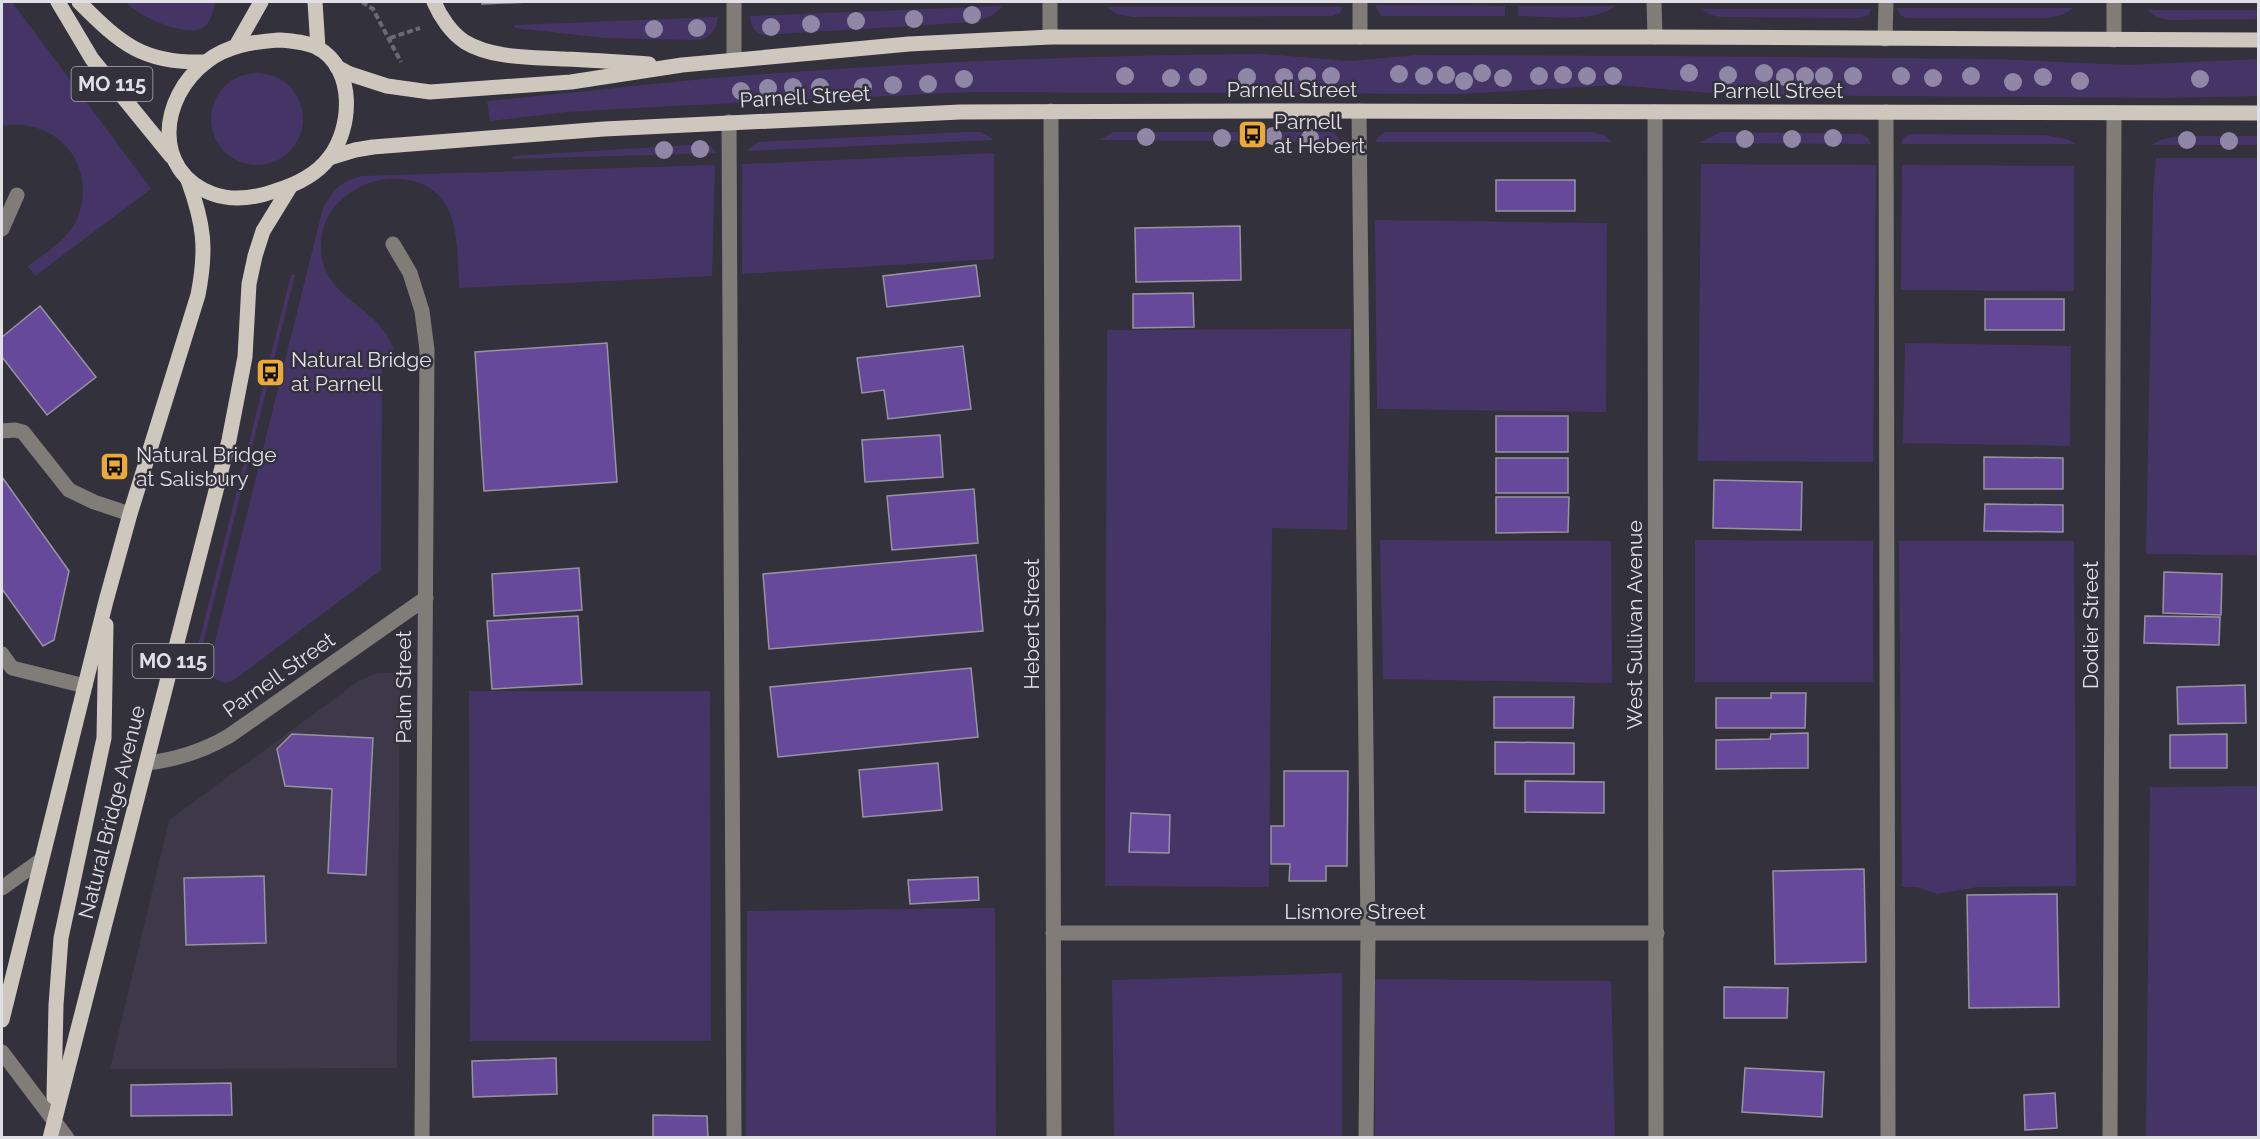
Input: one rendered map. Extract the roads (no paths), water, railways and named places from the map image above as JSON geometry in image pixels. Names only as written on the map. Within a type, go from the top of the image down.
[{"type":"main road","name":"MO 115","points":[[58,2],[92,59],[174,160]]},
{"type":"main road","name":"MO 115","points":[[79,2],[123,43],[144,54],[167,61],[206,62]]},
{"type":"main road","points":[[236,46],[261,2]]},
{"type":"main road","points":[[315,2],[318,48]]},
{"type":"main road","points":[[434,2],[447,24],[465,41],[503,54],[682,65]]},
{"type":"main road","name":"Parnell Street","points":[[337,67],[379,84],[430,92],[571,82],[682,65],[909,44],[1050,37],[2259,40]]},
{"type":"main road","points":[[2,1020],[106,601],[130,514],[198,296],[203,267],[202,225],[188,180],[174,160],[168,128],[171,109],[179,90],[192,74],[206,62],[236,46],[279,40],[298,41],[318,48],[337,67],[345,86],[347,105],[345,123],[339,142],[329,158],[305,178],[290,187],[262,196],[238,198],[219,196],[201,189],[188,180]]},
{"type":"main road","name":"Parnell Street","points":[[329,158],[373,147],[527,134],[868,115],[1051,111],[2259,113]]},
{"type":"main road","name":"Natural Bridge Avenue","points":[[50,1137],[236,407],[245,357],[249,284],[255,256],[263,231],[290,187]]},
{"type":"main road","points":[[54,1121],[56,1005],[61,938],[104,738],[106,601]]},
{"type":"street","points":[[734,2],[734,60]]},
{"type":"street","points":[[1050,2],[1050,37]]},
{"type":"street","points":[[1360,2],[1360,37]]},
{"type":"street","points":[[1654,2],[1655,37]]},
{"type":"street","points":[[1885,39],[1886,2]]},
{"type":"street","points":[[2114,2],[2114,40]]},
{"type":"street","name":"Hebert Street","points":[[1051,111],[1054,1137]]},
{"type":"street","points":[[1359,111],[1368,933],[1366,1137]]},
{"type":"street","name":"West Sullivan Avenue","points":[[1655,112],[1656,1137]]},
{"type":"street","points":[[1886,112],[1888,1137]]},
{"type":"street","name":"Dodier Street","points":[[2110,1137],[2114,113]]},
{"type":"street","points":[[729,122],[734,1137]]},
{"type":"street","points":[[2,229],[17,195]]},
{"type":"street","name":"Palm Street","points":[[393,244],[410,273],[423,311],[427,350],[422,1137]]},
{"type":"street","points":[[2,431],[23,432],[69,490],[94,502],[130,514]]},
{"type":"street","name":"Parnell Street","points":[[146,763],[185,756],[229,736],[426,598]]},
{"type":"street","points":[[2,654],[12,668],[85,686]]},
{"type":"street","points":[[2,888],[41,860]]},
{"type":"street","name":"Lismore Street","points":[[1053,933],[1657,933]]},
{"type":"street","points":[[2,1052],[67,1137]]},
{"type":"place","name":"Parnell at Hebert","points":[[1253,134]]},
{"type":"place","name":"Natural Bridge at Parnell","points":[[270,372]]},
{"type":"place","name":"Natural Bridge at Salisbury","points":[[115,467]]}]
